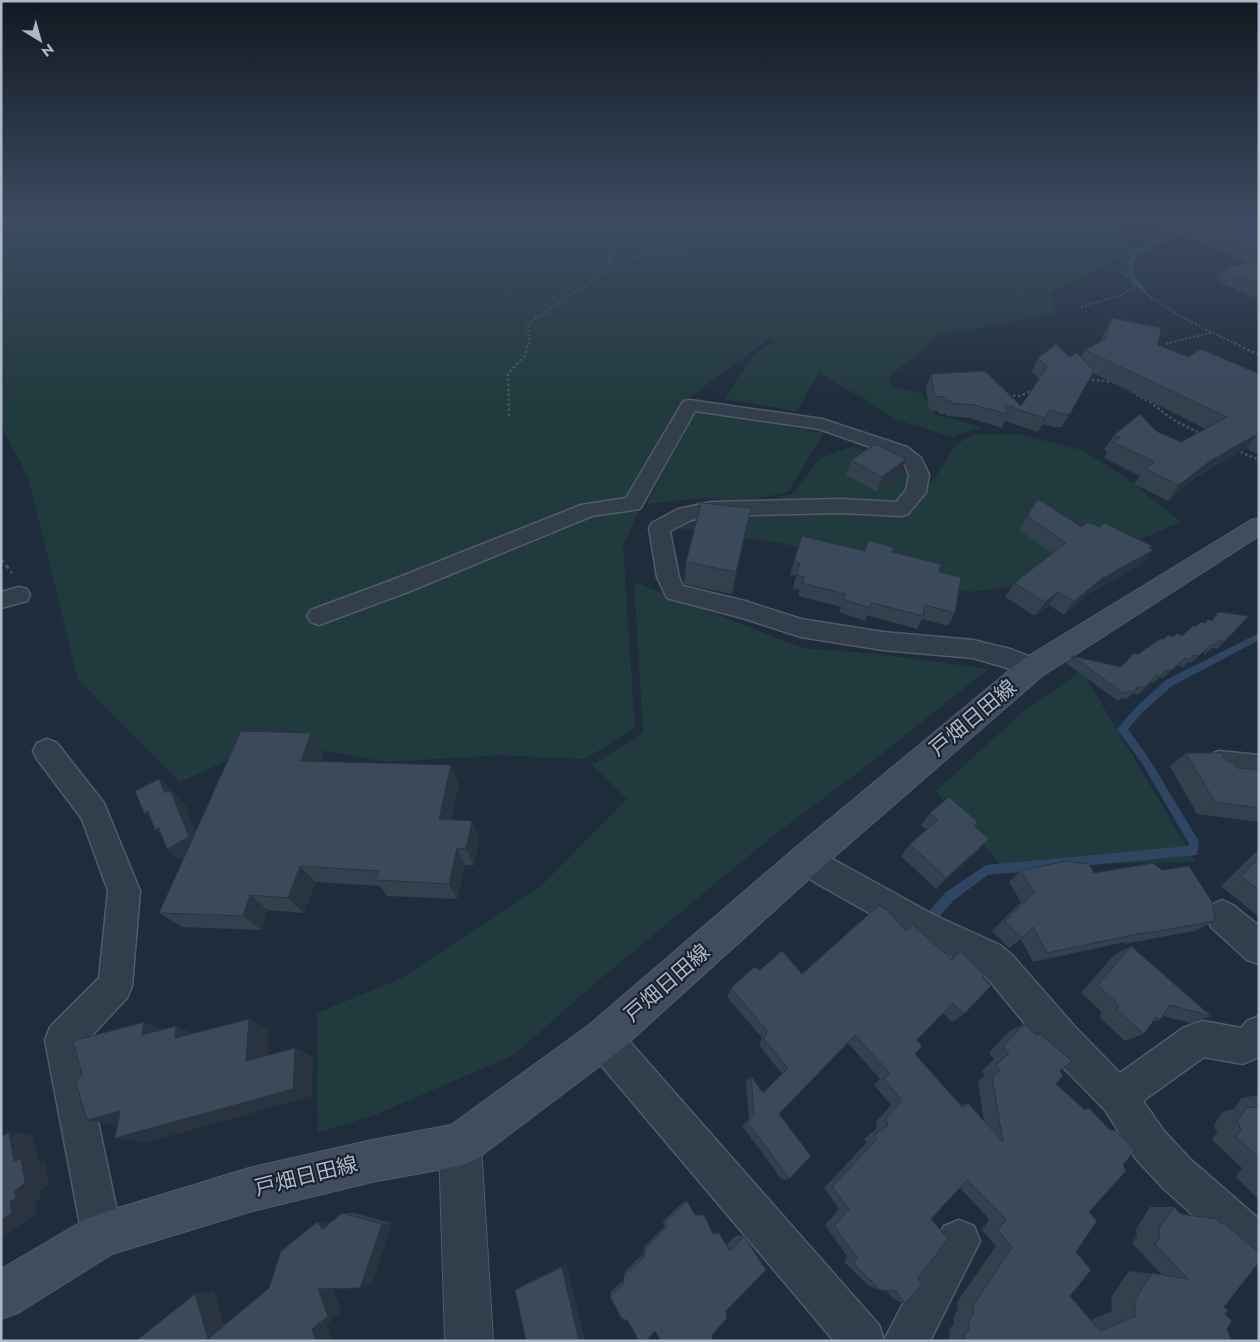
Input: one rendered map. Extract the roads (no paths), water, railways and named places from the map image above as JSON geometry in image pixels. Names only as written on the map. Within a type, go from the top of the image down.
[{"type":"main road","name":"戸畑日田線","points":[[1,1296],[102,1235],[249,1190],[372,1161],[460,1145],[603,1039],[807,859],[1032,668],[1259,525]]},
{"type":"street","points":[[319,616],[400,586],[588,510],[633,504],[690,406],[822,424],[900,451],[914,462],[919,475],[916,492],[901,509],[841,506],[766,507],[712,509],[685,514],[659,528],[668,577],[674,592],[745,610],[802,628],[883,641],[973,649],[1010,659],[1032,668]]},
{"type":"street","points":[[47,751],[94,812],[124,891],[115,986],[63,1040],[102,1235]]},
{"type":"street","points":[[1219,763],[1259,767]]},
{"type":"street","points":[[807,859],[827,874],[924,926],[988,957],[1001,968],[1062,1040],[1118,1097],[1150,1145],[1177,1174],[1239,1230],[1259,1244]]},
{"type":"street","points":[[1222,916],[1259,948]]},
{"type":"street","points":[[1118,1097],[1196,1041],[1203,1039],[1243,1046],[1254,1040],[1259,1033]]},
{"type":"street","points":[[603,1039],[863,1341]]},
{"type":"street","points":[[460,1145],[469,1341]]},
{"type":"street","points":[[906,1341],[959,1241]]},
{"type":"waterway","points":[[1134,280],[1142,288]]},
{"type":"waterway","points":[[925,924],[950,896],[986,870],[1193,851],[1194,843],[1145,760],[1122,729],[1140,709],[1169,683],[1259,636]]}]
